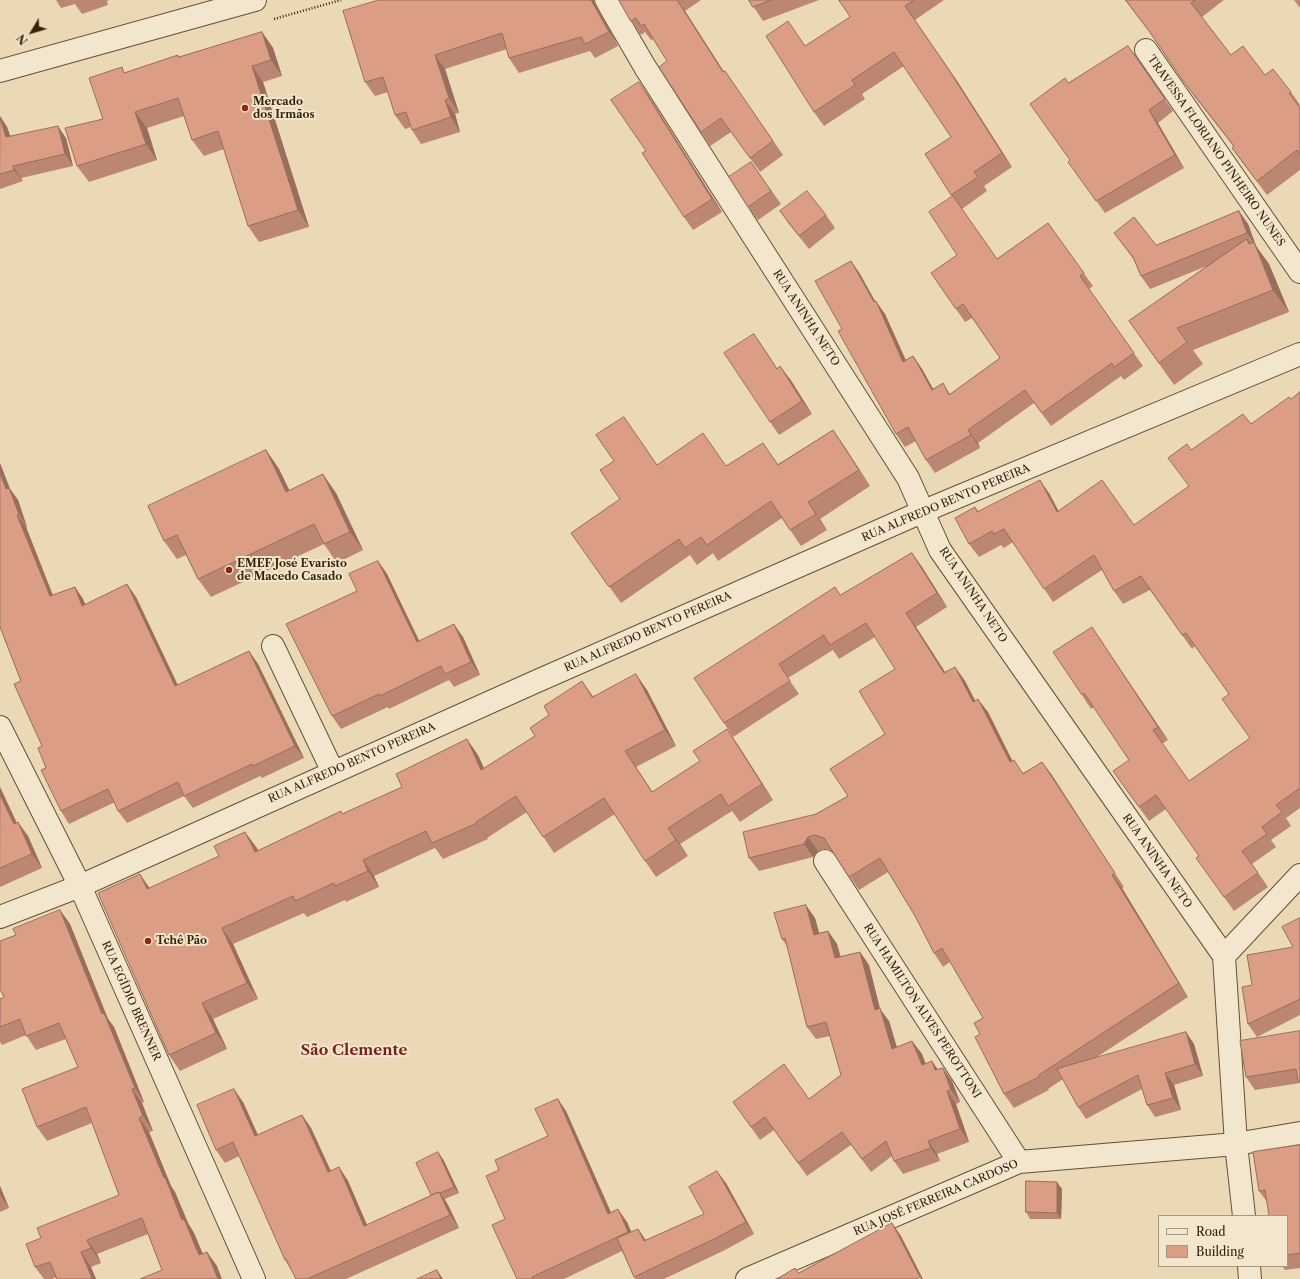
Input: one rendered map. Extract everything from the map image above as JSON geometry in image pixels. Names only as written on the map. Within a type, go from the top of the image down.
[{"type":"street","points":[[0,71],[255,0]]},
{"type":"street","name":"RUA ANINHA NETO","points":[[606,0],[645,68],[908,478],[924,511],[940,550],[1224,956]]},
{"type":"street","name":"TRAVESSA FLORIANO PINHEIRO NUNES","points":[[1146,50],[1300,272]]},
{"type":"street","name":"RUA ALFREDO BENTO PEREIRA","points":[[0,917],[80,886],[333,772],[924,511],[1300,354]]},
{"type":"street","points":[[273,646],[333,772]]},
{"type":"street","name":"RUA EGÍDIO BRENNER","points":[[0,727],[80,886],[254,1279]]},
{"type":"street","name":"RUA HAMILTON ALVES PEROTTONI","points":[[825,861],[1019,1162]]},
{"type":"street","points":[[1244,1215],[1236,1144],[1224,956],[1300,875]]},
{"type":"street","name":"RUA JOSÉ FERREIRA CARDOSO","points":[[747,1279],[1019,1162],[1236,1144],[1300,1133]]},
{"type":"street","points":[[1249,1267],[1250,1279]]},
{"type":"building","points":[[379,0],[591,0],[609,32],[585,44],[581,37],[509,58],[502,33],[435,55],[449,98],[445,100],[451,117],[412,130],[406,112],[395,115],[383,77],[365,82],[343,11]]},
{"type":"building","points":[[619,0],[677,0],[723,72],[725,71],[773,141],[750,158],[721,118],[701,132],[659,67],[667,61],[644,24],[641,26],[636,18],[631,21]]},
{"type":"building","points":[[749,0],[771,0],[753,7]]},
{"type":"building","points":[[839,0],[914,0],[905,6],[947,67],[1002,153],[974,172],[978,177],[951,195],[925,154],[951,137],[894,52],[852,80],[855,85],[814,112],[766,36],[788,21],[805,46],[850,17]]},
{"type":"building","points":[[1126,0],[1195,0],[1191,3],[1231,55],[1243,46],[1265,75],[1273,69],[1291,92],[1289,93],[1300,108],[1300,154],[1297,150],[1257,181],[1232,148],[1234,146],[1184,82]]},
{"type":"building","points":[[262,32],[271,60],[252,66],[298,210],[248,226],[218,131],[192,140],[178,98],[135,112],[146,144],[77,166],[65,128],[103,119],[89,78],[122,67],[124,73],[178,55],[178,57]]},
{"type":"building","points":[[1128,46],[1165,99],[1149,110],[1175,155],[1096,201],[1068,162],[1070,160],[1030,104],[1065,78],[1068,83]]},
{"type":"building","points":[[639,82],[712,199],[684,217],[642,153],[646,151],[611,100]]},
{"type":"building","points":[[0,118],[6,137],[58,126],[65,154],[13,166],[14,170],[0,174]]},
{"type":"building","points":[[751,162],[771,191],[748,207],[729,177]]},
{"type":"building","points":[[807,191],[826,215],[799,236],[780,211]]},
{"type":"building","points":[[953,196],[997,259],[1048,223],[1084,273],[1080,276],[1134,353],[1114,367],[1112,363],[1042,413],[1025,390],[968,430],[971,435],[926,460],[908,427],[896,434],[838,331],[842,329],[815,281],[851,261],[874,302],[876,301],[903,362],[913,356],[932,390],[943,383],[949,395],[1000,358],[963,304],[956,309],[931,273],[957,255],[929,212]]},
{"type":"building","points":[[1239,211],[1247,233],[1141,276],[1133,257],[1114,233],[1134,217],[1156,245]]},
{"type":"building","points":[[1247,239],[1249,244],[1254,242],[1273,290],[1177,328],[1187,342],[1159,363],[1129,321]]},
{"type":"building","points":[[754,334],[777,369],[780,366],[802,401],[770,422],[724,353]]},
{"type":"building","points":[[1300,392],[1300,788],[1276,805],[1282,812],[1262,827],[1267,834],[1242,851],[1258,873],[1224,897],[1196,858],[1199,856],[1156,795],[1139,807],[1113,771],[1129,760],[1084,693],[1082,695],[1053,652],[1092,627],[1158,727],[1153,730],[1189,781],[1250,738],[1222,699],[1229,694],[1186,633],[1182,635],[1141,576],[1114,591],[1094,555],[1044,589],[1004,529],[994,534],[992,531],[969,544],[955,518],[975,507],[977,512],[1040,480],[1057,512],[1102,480],[1134,525],[1189,486],[1168,458],[1187,444],[1191,450],[1243,414],[1251,424],[1289,397],[1291,399]]},
{"type":"building","points":[[624,417],[657,465],[703,433],[726,466],[763,443],[778,465],[833,430],[859,470],[808,502],[816,514],[790,530],[771,501],[707,545],[701,537],[685,548],[679,539],[609,587],[571,533],[620,499],[600,470],[614,461],[596,435]]},
{"type":"building","points":[[266,450],[286,492],[323,474],[350,532],[324,544],[314,524],[198,579],[177,535],[164,541],[148,506]]},
{"type":"building","points":[[0,473],[6,489],[9,488],[19,514],[17,515],[50,596],[75,587],[82,606],[127,584],[175,686],[249,651],[295,746],[253,766],[252,764],[184,796],[178,782],[118,811],[108,789],[61,811],[41,770],[46,768],[38,748],[42,746],[14,684],[21,681],[0,627]]},
{"type":"building","points":[[912,553],[937,593],[906,613],[944,673],[955,667],[973,702],[978,699],[1010,762],[1014,760],[1023,774],[1042,762],[1115,873],[1112,875],[1179,983],[1039,1075],[1039,1077],[1004,1094],[975,1037],[980,1034],[974,1023],[983,1018],[942,948],[934,953],[915,916],[880,858],[849,877],[824,838],[815,835],[808,837],[804,844],[749,858],[743,832],[816,814],[848,796],[830,769],[885,734],[859,691],[895,669],[866,623],[830,645],[824,635],[779,664],[790,681],[724,723],[694,678],[835,587],[840,595]]},
{"type":"building","points":[[378,561],[417,642],[454,624],[471,662],[445,674],[441,666],[380,696],[379,694],[332,716],[286,624],[357,591],[349,574]]},
{"type":"building","points":[[636,674],[665,730],[625,751],[652,792],[700,761],[693,751],[727,729],[762,784],[728,806],[721,794],[668,828],[676,840],[645,861],[604,798],[543,837],[516,796],[476,822],[477,823],[432,843],[426,831],[363,860],[368,871],[335,886],[334,883],[295,901],[293,896],[222,928],[247,983],[202,1003],[216,1033],[169,1055],[98,893],[140,874],[147,889],[219,856],[214,846],[245,832],[255,852],[341,811],[342,814],[402,787],[396,774],[467,739],[481,770],[535,736],[530,728],[549,715],[544,706],[582,681],[592,697]]},
{"type":"building","points":[[0,795],[14,824],[18,822],[32,854],[0,868]]},
{"type":"building","points":[[806,905],[814,935],[828,931],[835,958],[860,952],[875,1010],[880,1008],[892,1049],[912,1041],[922,1065],[932,1061],[935,1070],[943,1068],[951,1090],[947,1091],[960,1129],[928,1141],[931,1148],[894,1161],[886,1141],[862,1159],[842,1132],[798,1163],[765,1117],[751,1127],[733,1102],[784,1064],[809,1099],[841,1075],[826,1022],[807,1027],[785,938],[782,939],[774,913]]},
{"type":"building","points":[[60,910],[102,1014],[104,1013],[135,1088],[132,1089],[143,1116],[139,1118],[164,1178],[165,1177],[182,1220],[184,1219],[199,1255],[207,1252],[218,1279],[140,1279],[162,1270],[142,1218],[87,1240],[91,1248],[81,1252],[92,1278],[57,1279],[50,1262],[35,1267],[26,1244],[41,1238],[37,1228],[119,1195],[86,1107],[37,1127],[22,1089],[78,1067],[59,1023],[26,1036],[20,1019],[0,1027],[0,999],[4,997],[0,989],[0,941],[16,935],[13,929]]},
{"type":"building","points":[[1300,918],[1300,999],[1248,1024],[1242,987],[1252,985],[1247,955],[1293,947],[1282,927]]},
{"type":"building","points":[[1300,1031],[1300,1081],[1298,1081],[1296,1069],[1246,1077],[1240,1041]]},
{"type":"building","points":[[1186,1032],[1195,1064],[1165,1073],[1173,1098],[1147,1105],[1138,1075],[1078,1107],[1057,1069]]},
{"type":"building","points":[[234,1089],[255,1136],[302,1115],[328,1172],[339,1167],[364,1226],[439,1192],[450,1215],[307,1279],[296,1279],[286,1259],[285,1260],[233,1142],[216,1150],[197,1105]]},
{"type":"building","points":[[558,1099],[608,1214],[618,1209],[628,1232],[532,1277],[533,1279],[517,1279],[492,1225],[505,1219],[486,1176],[499,1170],[495,1160],[548,1136],[535,1109]]},
{"type":"building","points":[[1300,1145],[1300,1253],[1288,1255],[1288,1215],[1269,1215],[1265,1190],[1259,1191],[1253,1152]]},
{"type":"building","points":[[438,1152],[454,1187],[431,1195],[416,1163]]},
{"type":"building","points":[[717,1171],[746,1222],[634,1277],[617,1238],[638,1229],[644,1241],[704,1214],[689,1187]]},
{"type":"building","points":[[1026,1181],[1057,1182],[1057,1213],[1026,1212]]},
{"type":"building","points":[[892,1223],[920,1277],[916,1279],[777,1279],[795,1268],[798,1273]]},
{"type":"building","points":[[437,1270],[441,1279],[417,1279]]},
{"type":"place","name":"Mercado dos Irmãos","points":[[245,108]]},
{"type":"place","name":"EMEF José Evaristo de Macedo Casado","points":[[229,570]]},
{"type":"place","name":"Tchê Pão","points":[[148,941]]},
{"type":"district","name":"São Clemente","points":[[354,1051]]}]
